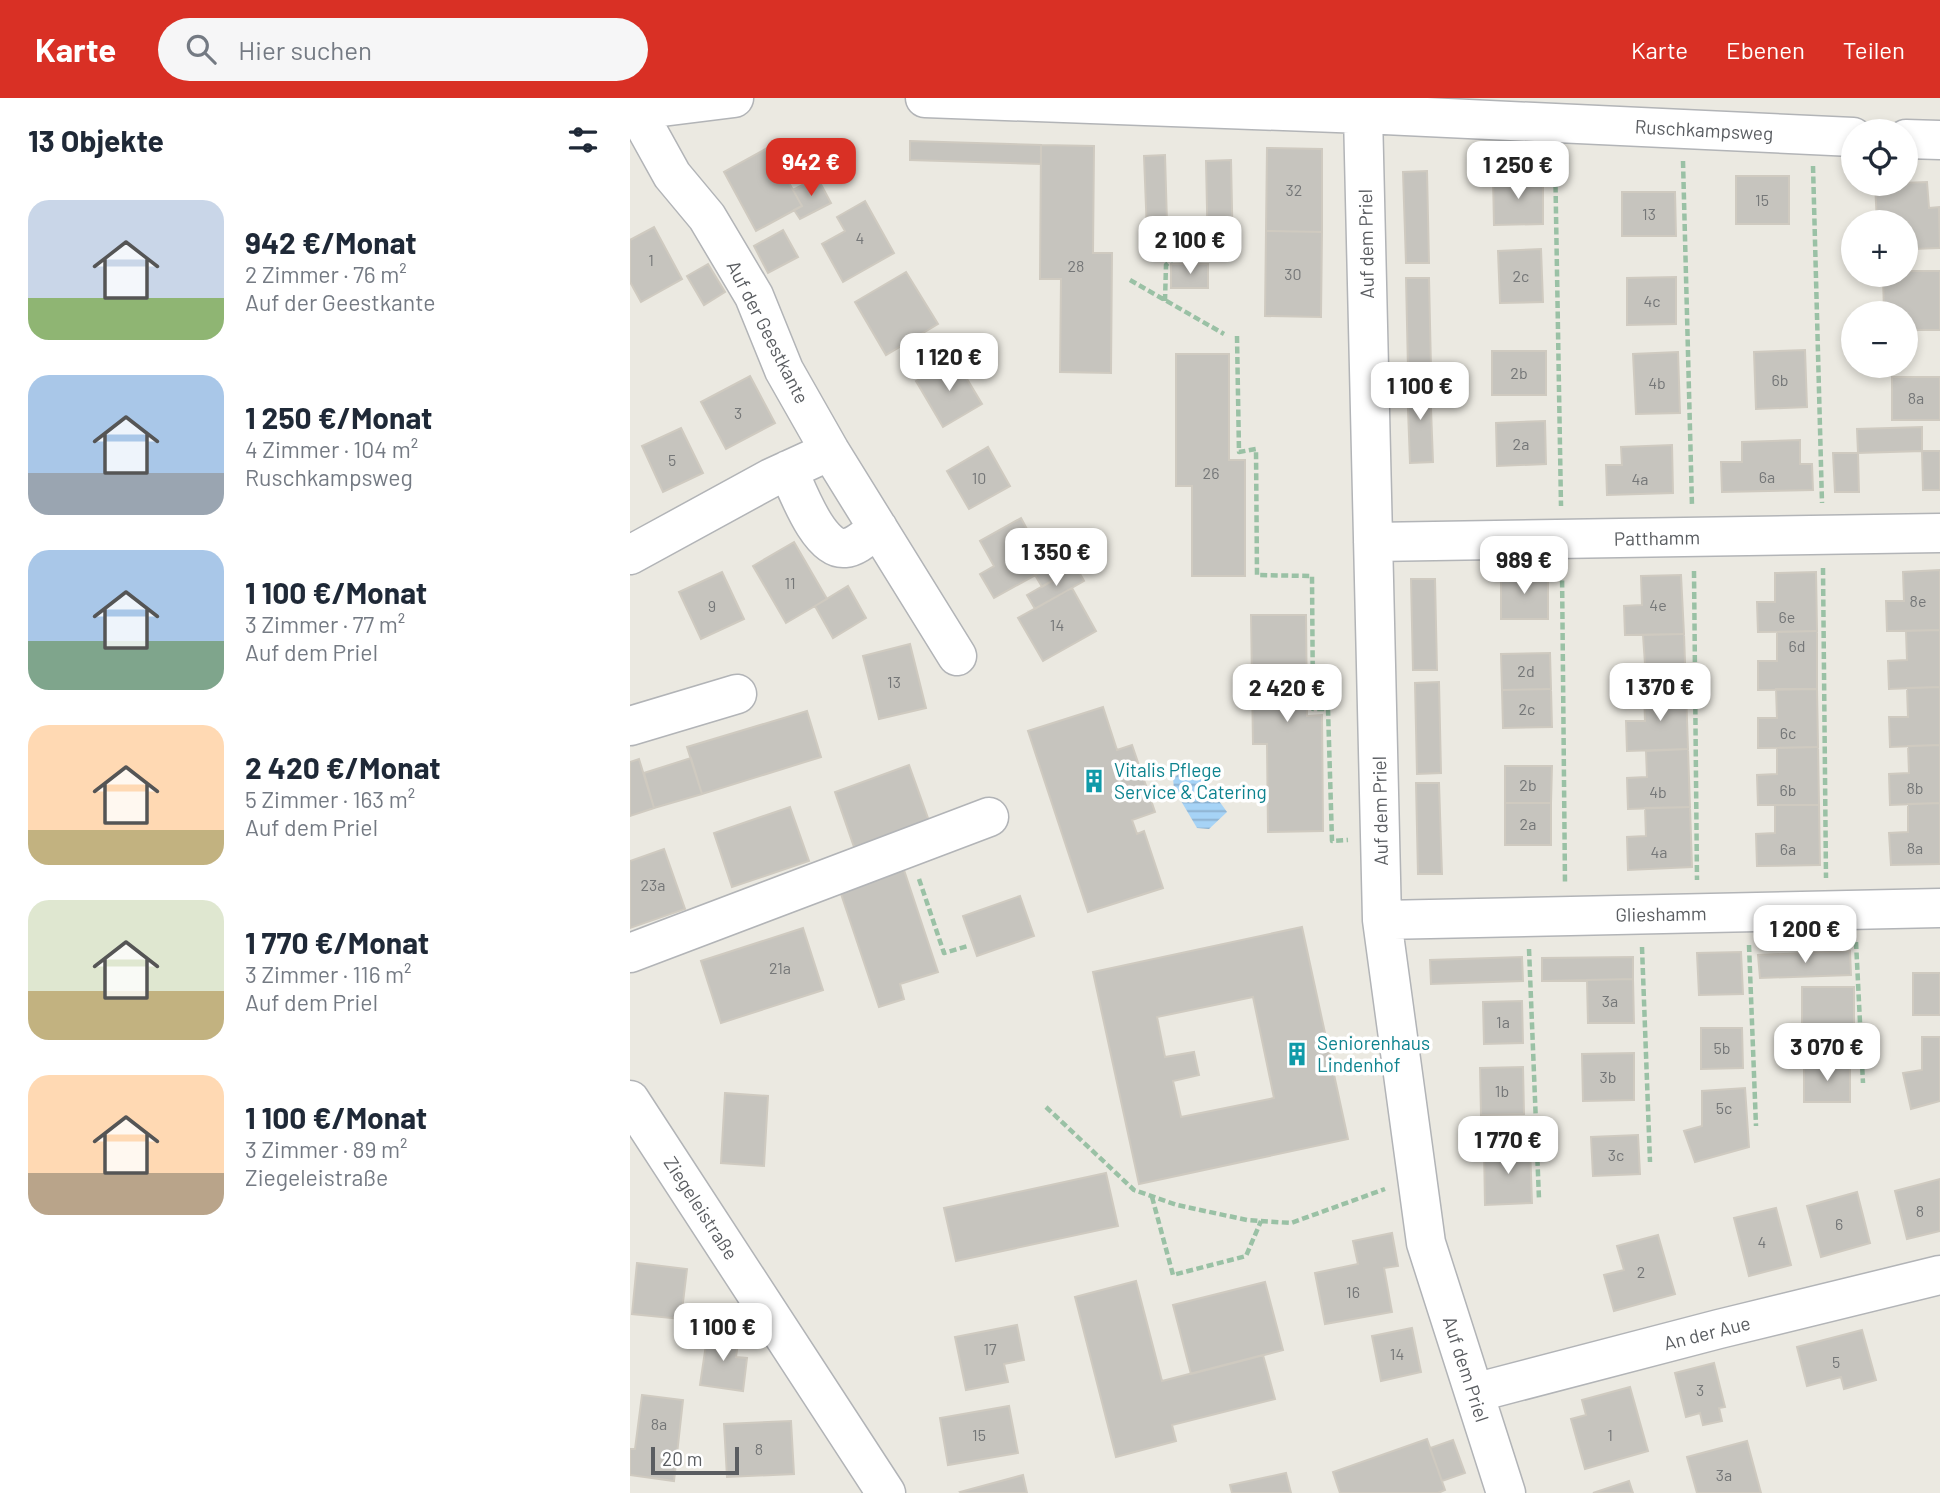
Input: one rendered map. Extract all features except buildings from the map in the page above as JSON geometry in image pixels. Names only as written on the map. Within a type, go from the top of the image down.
[{"type":"street","points":[[633,111],[734,98]]},
{"type":"street","name":"Ruschkampsweg","points":[[925,98],[1363,114],[1841,136]]},
{"type":"street","name":"Auf der Geestkante","points":[[633,111],[672,175],[707,216],[754,296],[784,370],[957,656]]},
{"type":"street","name":"Auf dem Priel","points":[[1363,114],[1382,920],[1426,1243],[1506,1493]]},
{"type":"street","points":[[1918,139],[1940,140]]},
{"type":"street","points":[[630,555],[788,470],[831,451]]},
{"type":"street","points":[[788,470],[822,537],[833,546],[843,549],[855,545],[878,528]]},
{"type":"street","name":"Patthamm","points":[[1373,542],[1940,533]]},
{"type":"street","points":[[630,726],[737,694]]},
{"type":"street","points":[[630,953],[989,817]]},
{"type":"street","name":"Glieshamm","points":[[1382,920],[1940,908]]},
{"type":"street","name":"Ziegeleistraße","points":[[630,1100],[886,1493]]},
{"type":"street","name":"An der Aue","points":[[1474,1393],[1940,1275]]},
{"type":"path","points":[[1554,124],[1562,540],[1565,916]]},
{"type":"path","points":[[1682,129],[1693,537],[1698,913]]},
{"type":"path","points":[[1812,135],[1823,535],[1840,910],[1863,1083]]},
{"type":"path","points":[[1165,302],[1166,265],[1184,249]]},
{"type":"path","points":[[1130,280],[1224,334]]},
{"type":"path","points":[[1237,336],[1239,452],[1256,449],[1257,575],[1312,576],[1313,709],[1328,709],[1332,841],[1380,838]]},
{"type":"path","points":[[908,848],[944,953],[968,946]]},
{"type":"path","points":[[1747,912],[1756,1126]]},
{"type":"path","points":[[1641,915],[1650,1162]]},
{"type":"path","points":[[1528,917],[1539,1199]]},
{"type":"path","points":[[1046,1107],[1134,1190],[1177,1205],[1261,1221],[1291,1223],[1416,1178]]},
{"type":"path","points":[[1152,1196],[1173,1275],[1246,1256],[1261,1221]]},
{"type":"water","points":[[1194,766],[1227,812],[1209,829],[1197,828],[1174,789],[1173,778]]},
{"type":"place","name":"Vitalis Pflege Service & Catering","points":[[1094,781]]},
{"type":"place","name":"Seniorenhaus Lindenhof","points":[[1297,1054]]}]
